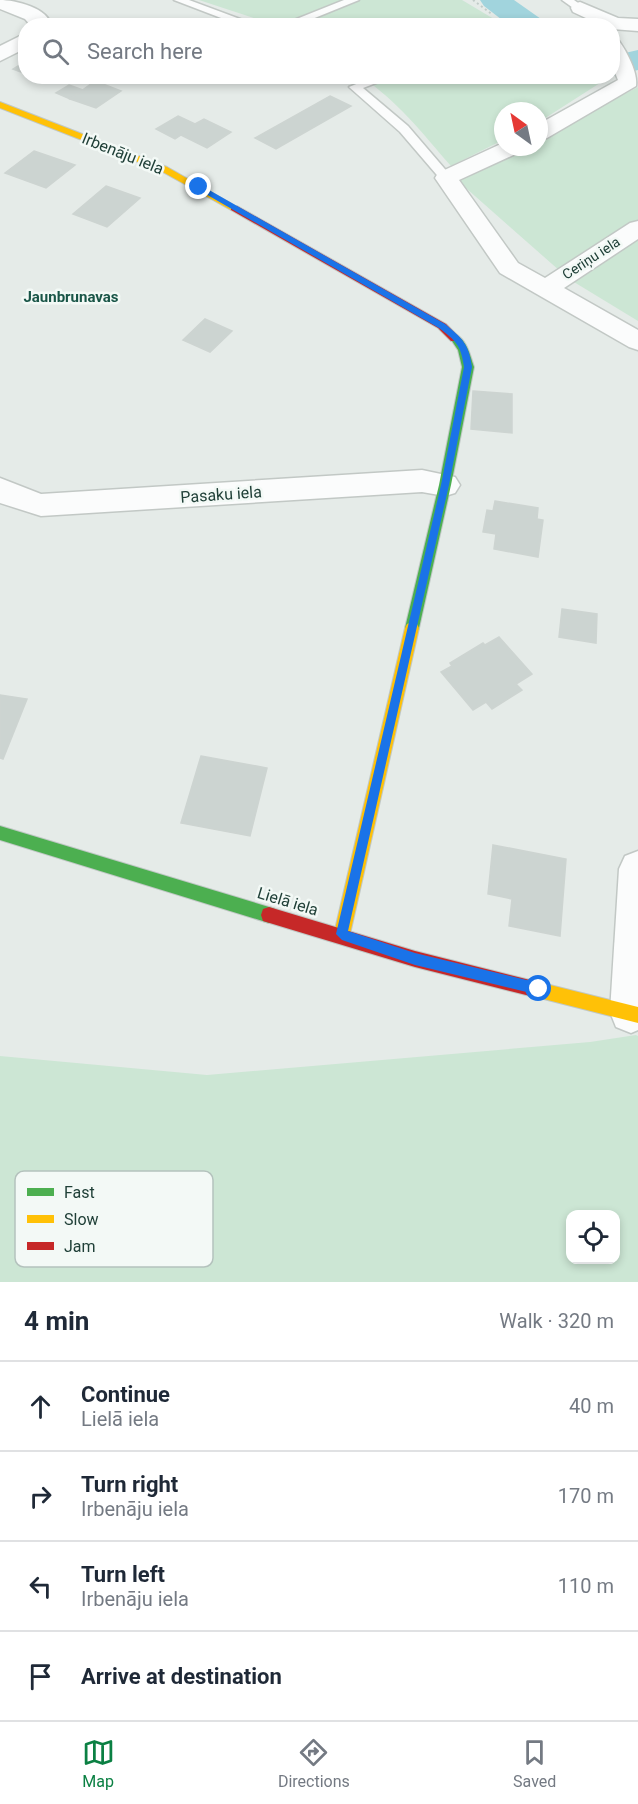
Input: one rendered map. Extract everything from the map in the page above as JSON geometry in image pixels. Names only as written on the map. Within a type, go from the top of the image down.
[{"type":"street","points":[[0,2],[36,18]]},
{"type":"street","points":[[574,4],[595,18]]},
{"type":"street","points":[[620,30],[638,25]]},
{"type":"street","points":[[0,55],[18,44]]},
{"type":"street","points":[[548,128],[629,82],[629,75],[620,61]]},
{"type":"street","name":"Irbenāju iela","points":[[0,105],[164,169],[442,326],[458,339],[465,350],[468,367],[445,485],[342,934]]},
{"type":"street","points":[[494,155],[446,178],[509,268],[638,341]]},
{"type":"street","name":"Ceriņu iela","points":[[545,289],[638,228]]},
{"type":"street","name":"Pasaku iela","points":[[0,489],[41,505],[422,481],[445,485]]},
{"type":"street","name":"Lielā iela","points":[[0,833],[342,934],[415,959],[635,1014]]},
{"type":"street","points":[[635,1014],[638,869]]},
{"type":"lane","points":[[180,0],[232,18]]},
{"type":"lane","points":[[306,18],[354,0]]},
{"type":"lane","points":[[364,84],[355,87],[404,129],[446,178]]},
{"type":"path","points":[[473,0],[498,18]]},
{"type":"green space","points":[[199,0],[462,0],[492,18],[254,18]]},
{"type":"green space","points":[[371,84],[598,84],[548,116],[548,102],[494,102],[494,144],[451,166],[386,96]]},
{"type":"green space","points":[[638,87],[638,321],[569,279],[458,181],[506,156],[548,156],[548,134]]},
{"type":"green space","points":[[636,1035],[638,1036],[638,1282],[0,1282],[0,1056],[207,1075],[590,1042]]},
{"type":"building","points":[[91,84],[103,84],[121,91],[96,108],[70,99]]},
{"type":"building","points":[[69,85],[83,90],[70,99],[56,93]]},
{"type":"building","points":[[330,96],[351,106],[276,149],[255,138]]},
{"type":"building","points":[[178,116],[195,124],[204,119],[231,132],[207,148],[181,135],[175,139],[156,129]]},
{"type":"building","points":[[34,151],[75,165],[46,188],[5,173]]},
{"type":"building","points":[[106,186],[140,198],[107,227],[73,214]]},
{"type":"building","points":[[205,319],[232,331],[210,352],[183,340]]},
{"type":"building","points":[[473,391],[512,394],[512,433],[471,429]]},
{"type":"building","points":[[495,501],[538,508],[537,519],[543,520],[538,557],[494,549],[496,534],[483,532],[487,510],[493,511]]},
{"type":"building","points":[[562,609],[597,614],[596,643],[559,637]]},
{"type":"building","points":[[499,637],[532,674],[516,684],[522,690],[492,709],[486,702],[473,710],[441,672],[452,666],[450,663],[483,643],[485,645]]},
{"type":"building","points":[[0,695],[27,699],[3,759],[0,758]]},
{"type":"building","points":[[201,756],[267,768],[250,836],[181,823]]},
{"type":"building","points":[[493,845],[566,859],[560,936],[509,926],[512,899],[488,894]]},
{"type":"waterway","points":[[495,0],[519,18]]},
{"type":"waterway","points":[[620,64],[638,60]]},
{"type":"traffic: fast","points":[[412,628],[445,485],[468,367],[463,349],[455,338]]},
{"type":"traffic: fast","points":[[0,833],[269,915]]},
{"type":"traffic: slow","points":[[0,105],[164,169],[234,208]]},
{"type":"traffic: slow","points":[[342,934],[412,628]]},
{"type":"traffic: slow","points":[[538,990],[638,1015]]},
{"type":"traffic: jam","points":[[234,208],[442,326],[455,338]]},
{"type":"traffic: jam","points":[[269,915],[415,959],[538,990]]},
{"type":"district","name":"Jaunbrunavas","points":[[71,297]]},
{"type":"route","points":[[199,187],[442,326],[458,339],[465,350],[468,367],[445,485],[342,934],[415,959],[539,989]]}]
